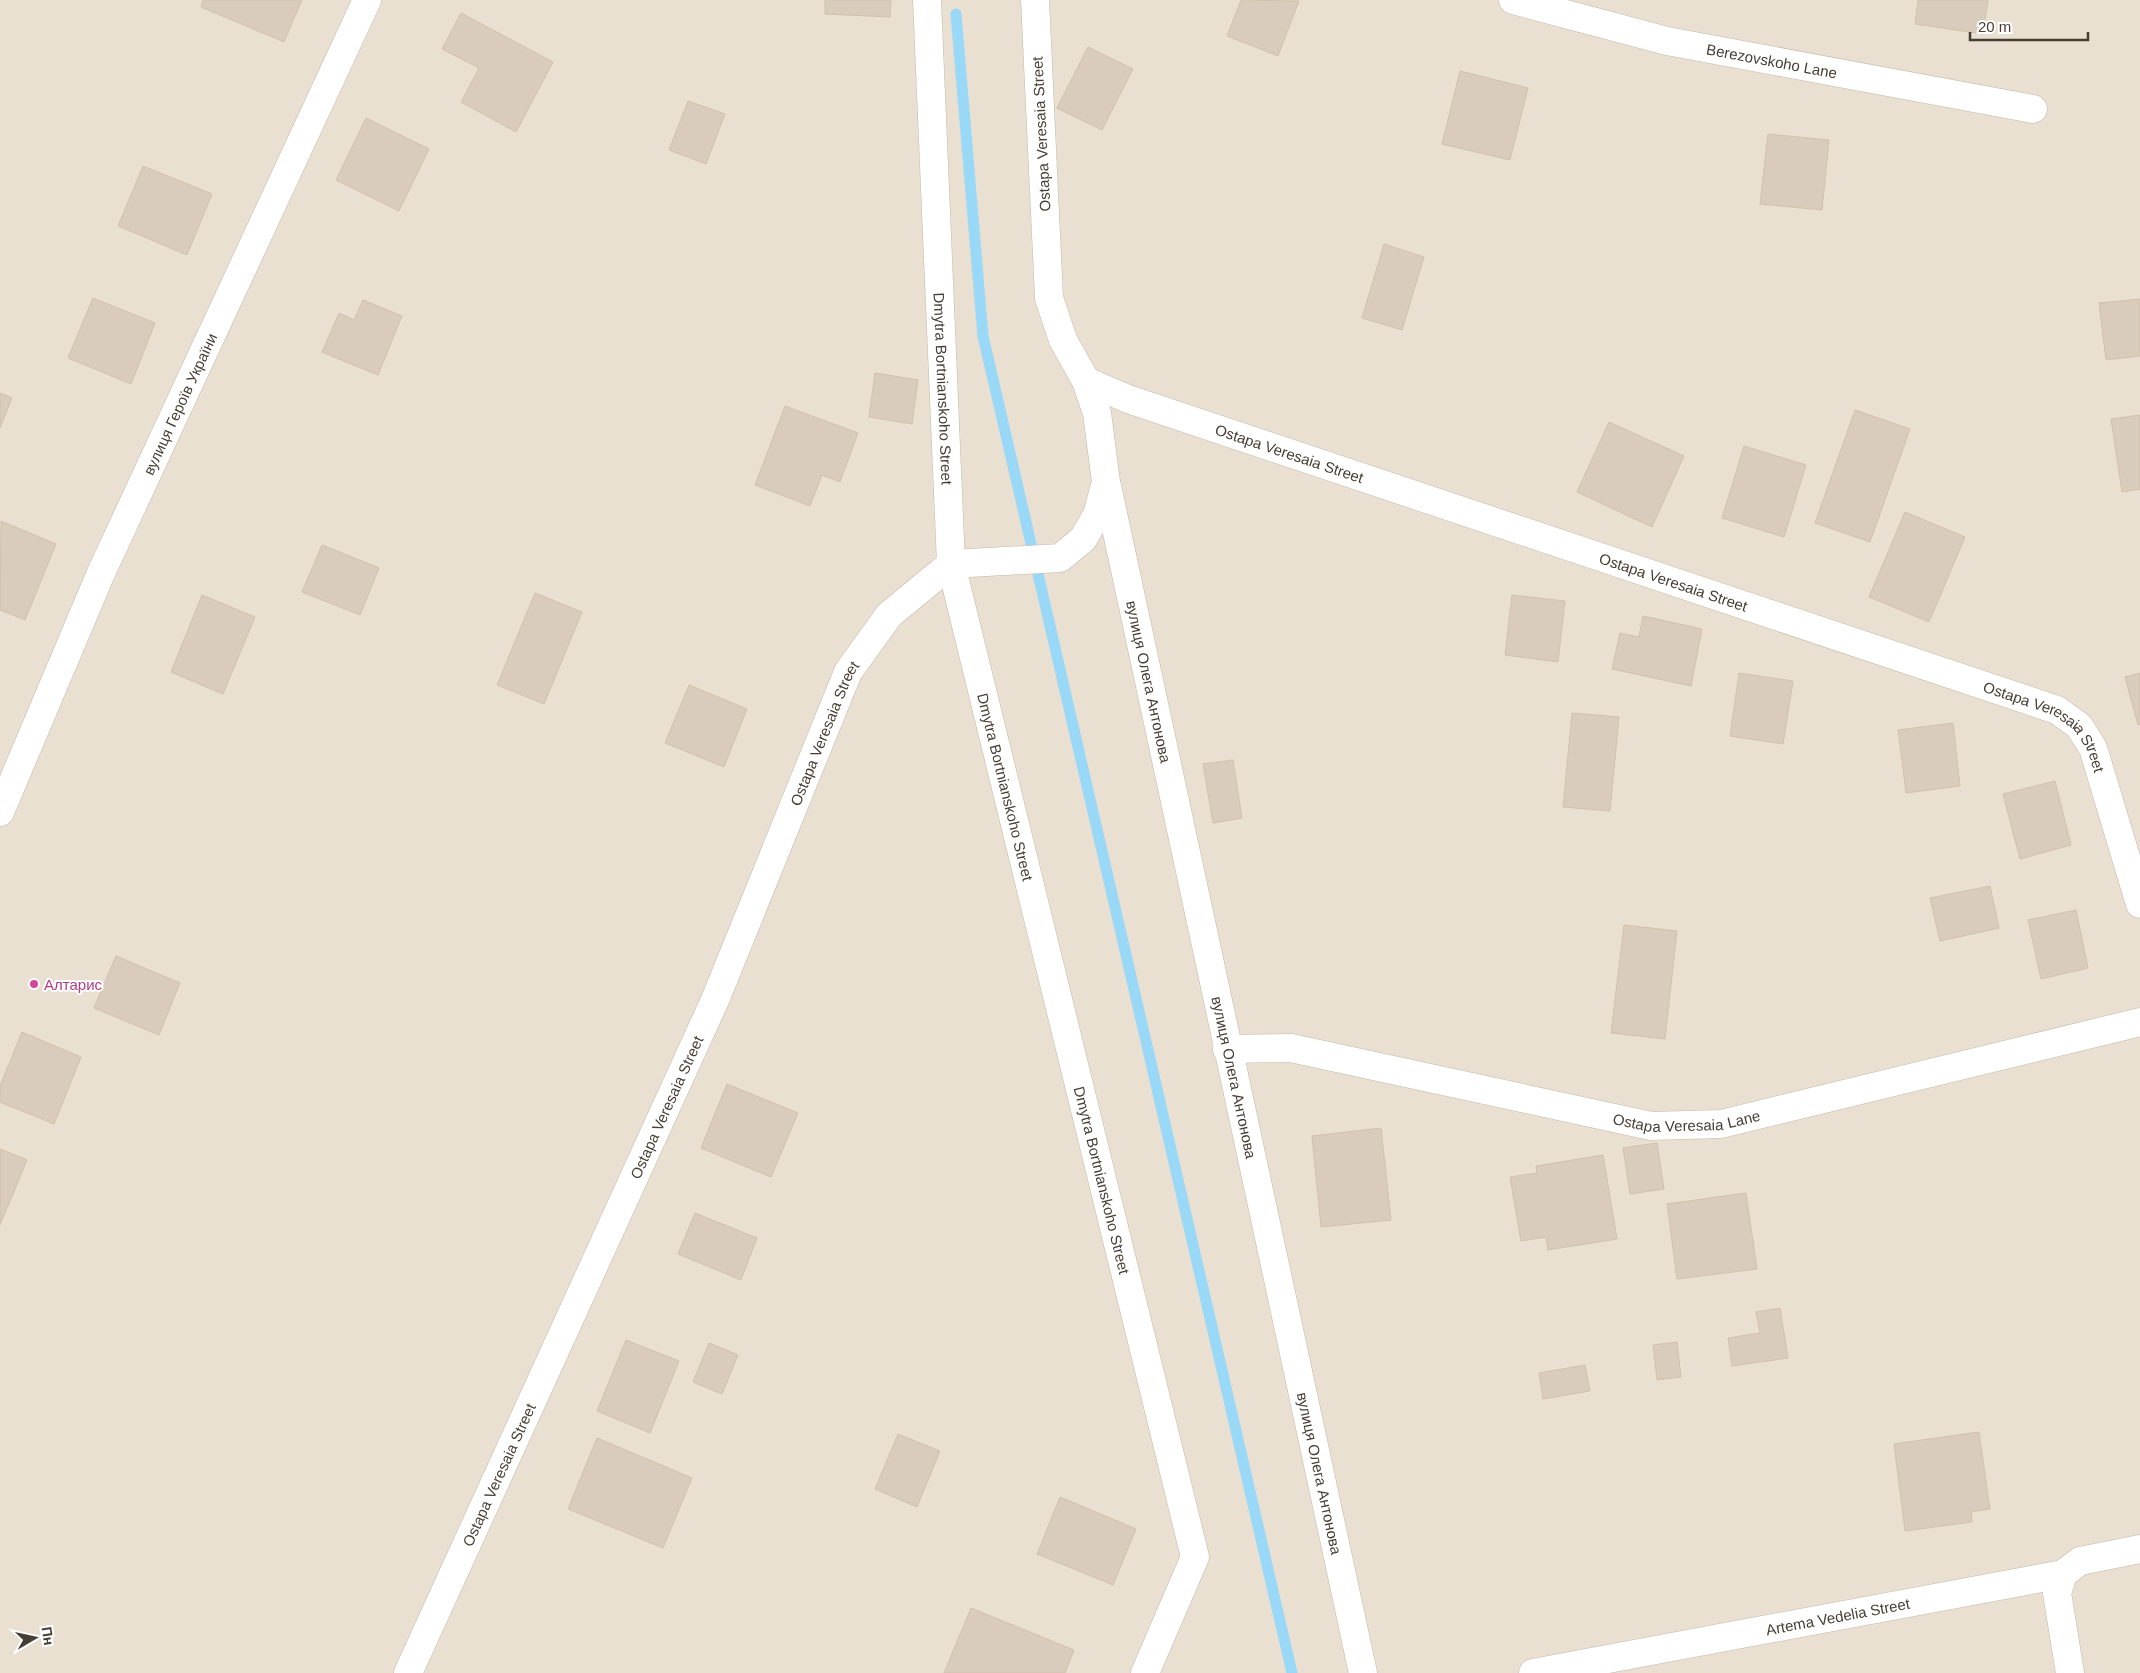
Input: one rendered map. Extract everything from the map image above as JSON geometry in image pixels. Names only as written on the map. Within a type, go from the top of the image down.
[{"type":"street","name":"вулиця Героїв України","points":[[0,812],[101,573],[368,0]]},
{"type":"street","name":"Dmytra Bortnianskoho Street","points":[[928,0],[951,564],[1196,1558],[1145,1673]]},
{"type":"street","name":"Ostapa Veresaia Street","points":[[408,1673],[715,1000],[848,672],[889,615],[951,564],[1060,558],[1083,540],[1097,515],[1106,482],[1097,414],[1086,381],[1063,340],[1049,298],[1035,0]]},
{"type":"street","name":"Berezovskoho Lane","points":[[1512,0],[1667,41],[2033,109]]},
{"type":"street","name":"Ostapa Veresaia Street","points":[[1086,381],[1128,400],[2057,710],[2079,726],[2093,748],[2140,904]]},
{"type":"street","name":"вулиця Олега Антонова","points":[[1106,482],[1363,1673]]},
{"type":"street","name":"Ostapa Veresaia Lane","points":[[1227,1049],[1291,1048],[1651,1126],[1721,1124],[2140,1022]]},
{"type":"street","name":"Artema Vedelia Street","points":[[1533,1673],[2062,1574],[2080,1561],[2140,1549]]},
{"type":"street","points":[[2062,1574],[2057,1593],[2070,1673]]},
{"type":"shaded area","points":[[0,0],[2140,0],[2140,1673],[0,1673]]},
{"type":"building","points":[[203,0],[302,0],[284,42],[201,7]]},
{"type":"building","points":[[825,0],[891,0],[890,17],[825,14]]},
{"type":"building","points":[[1241,0],[1299,1],[1278,56],[1227,36]]},
{"type":"building","points":[[1918,0],[1988,0],[1983,34],[1915,24]]},
{"type":"building","points":[[461,13],[553,62],[516,132],[461,102],[479,68],[442,49]]},
{"type":"building","points":[[1088,47],[1133,69],[1102,130],[1057,108]]},
{"type":"building","points":[[1460,71],[1528,88],[1510,160],[1442,144]]},
{"type":"building","points":[[688,101],[725,114],[706,164],[669,150]]},
{"type":"building","points":[[366,118],[429,149],[399,211],[336,180]]},
{"type":"building","points":[[1768,134],[1829,140],[1822,210],[1760,204]]},
{"type":"building","points":[[143,166],[212,194],[187,255],[118,226]]},
{"type":"building","points":[[1384,244],[1424,257],[1402,330],[1362,318]]},
{"type":"building","points":[[93,298],[155,323],[131,384],[68,358]]},
{"type":"building","points":[[2140,299],[2140,356],[2106,360],[2099,303]]},
{"type":"building","points":[[363,300],[402,316],[378,375],[322,352],[339,313],[354,320]]},
{"type":"building","points":[[875,373],[918,380],[912,424],[869,417]]},
{"type":"building","points":[[0,393],[12,398],[0,428]]},
{"type":"building","points":[[785,406],[858,433],[840,482],[822,475],[810,506],[755,485]]},
{"type":"building","points":[[1855,410],[1910,429],[1870,542],[1815,523]]},
{"type":"building","points":[[2140,415],[2140,489],[2122,492],[2111,419]]},
{"type":"building","points":[[1609,422],[1684,456],[1652,527],[1577,492]]},
{"type":"building","points":[[1744,446],[1806,465],[1784,537],[1722,518]]},
{"type":"building","points":[[1905,512],[1965,537],[1929,622],[1869,597]]},
{"type":"building","points":[[1,521],[56,544],[25,620],[0,610]]},
{"type":"building","points":[[322,545],[379,568],[360,615],[302,592]]},
{"type":"building","points":[[535,593],[582,612],[544,704],[497,685]]},
{"type":"building","points":[[202,595],[255,617],[223,694],[171,672]]},
{"type":"building","points":[[1512,595],[1565,601],[1558,662],[1505,655]]},
{"type":"building","points":[[1643,616],[1702,629],[1691,686],[1612,669],[1620,633],[1639,637]]},
{"type":"building","points":[[1739,673],[1793,681],[1783,744],[1730,736]]},
{"type":"building","points":[[2140,673],[2140,724],[2138,725],[2125,677]]},
{"type":"building","points":[[689,685],[747,709],[724,767],[665,743]]},
{"type":"building","points":[[1572,713],[1619,717],[1610,811],[1563,807]]},
{"type":"building","points":[[1953,723],[1960,786],[1906,793],[1898,730]]},
{"type":"building","points":[[1233,760],[1242,818],[1213,823],[1203,764]]},
{"type":"building","points":[[2055,781],[2071,845],[2020,859],[2003,794]]},
{"type":"building","points":[[1990,886],[1999,928],[1940,941],[1930,898]]},
{"type":"building","points":[[2076,910],[2088,968],[2041,979],[2028,920]]},
{"type":"building","points":[[1624,925],[1677,931],[1665,1039],[1611,1033]]},
{"type":"building","points":[[116,956],[180,983],[159,1035],[94,1008]]},
{"type":"building","points":[[22,1032],[81,1057],[54,1124],[0,1102],[0,1086]]},
{"type":"building","points":[[727,1084],[798,1113],[771,1177],[701,1148]]},
{"type":"building","points":[[1381,1128],[1391,1220],[1321,1227],[1312,1136]]},
{"type":"building","points":[[1657,1143],[1664,1189],[1630,1194],[1623,1148]]},
{"type":"building","points":[[0,1149],[27,1160],[0,1225]]},
{"type":"building","points":[[1603,1155],[1617,1239],[1548,1250],[1546,1237],[1521,1241],[1510,1177],[1537,1173],[1536,1166]]},
{"type":"building","points":[[1746,1193],[1757,1269],[1677,1279],[1667,1204]]},
{"type":"building","points":[[695,1213],[757,1238],[741,1280],[678,1254]]},
{"type":"building","points":[[1780,1308],[1788,1358],[1732,1366],[1728,1338],[1760,1333],[1756,1312]]},
{"type":"building","points":[[626,1340],[679,1361],[650,1433],[597,1411]]},
{"type":"building","points":[[1677,1342],[1681,1377],[1657,1380],[1653,1345]]},
{"type":"building","points":[[709,1343],[738,1355],[722,1394],[693,1382]]},
{"type":"building","points":[[1585,1365],[1590,1391],[1543,1399],[1539,1373]]},
{"type":"building","points":[[1979,1432],[1990,1509],[1971,1512],[1972,1522],[1905,1531],[1894,1444]]},
{"type":"building","points":[[898,1434],[940,1451],[917,1507],[875,1489]]},
{"type":"building","points":[[597,1438],[692,1478],[663,1548],[568,1509]]},
{"type":"building","points":[[1060,1497],[1136,1529],[1113,1585],[1037,1554]]},
{"type":"building","points":[[971,1608],[1074,1650],[1065,1673],[944,1673]]},
{"type":"waterway","points":[[956,14],[983,336],[1292,1673]]},
{"type":"place","name":"Алтарис","points":[[34,984]]}]
